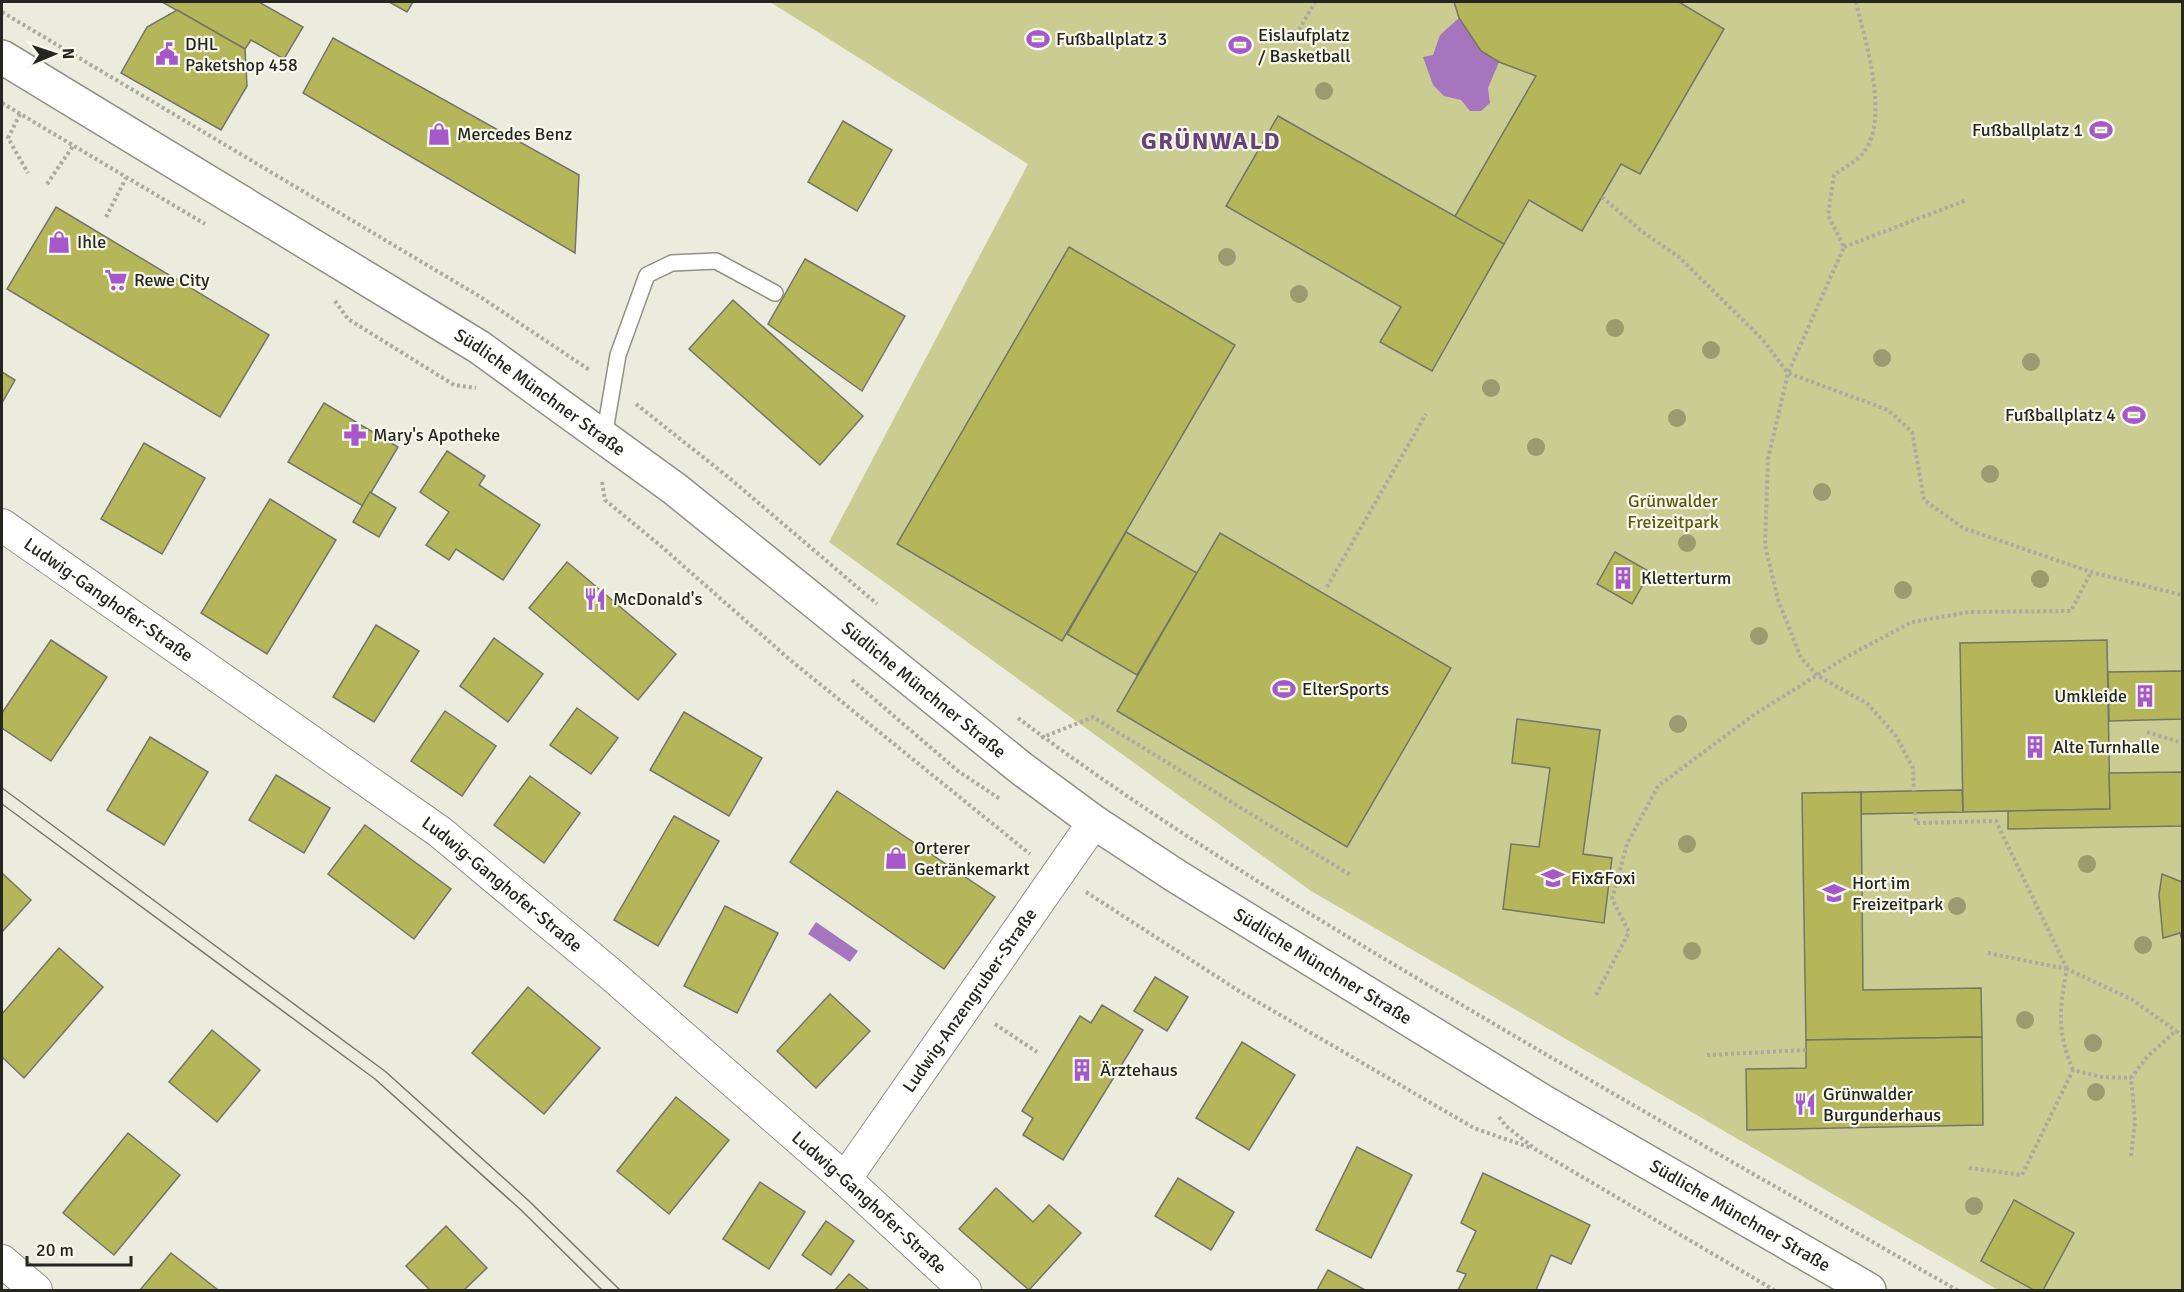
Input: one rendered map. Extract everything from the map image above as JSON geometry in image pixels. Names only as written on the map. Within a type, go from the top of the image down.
[{"type":"main road","name":"Südliche Münchner Straße","points":[[2,57],[479,347],[604,437],[712,519],[1022,769],[1094,822],[1273,938],[1542,1101],[1869,1290]]},
{"type":"street","name":"Ludwig-Ganghofer-Straße","points":[[2,525],[440,832],[588,954],[845,1179],[965,1290]]},
{"type":"street","name":"Ludwig-Anzengruber-Straße","points":[[845,1179],[1094,822]]},
{"type":"street","points":[[2,1262],[36,1290]]},
{"type":"lane","points":[[604,437],[618,356],[647,275],[672,263],[716,261],[775,293]]},
{"type":"path","points":[[1296,35],[1316,2]]},
{"type":"path","points":[[1844,247],[1828,216],[1834,175],[1864,152],[1875,126],[1873,80],[1856,2]]},
{"type":"path","points":[[2,12],[479,296],[613,387],[727,476],[885,611]]},
{"type":"path","points":[[2,103],[215,230]]},
{"type":"path","points":[[20,114],[8,138],[28,173]]},
{"type":"path","points":[[47,184],[73,146]]},
{"type":"path","points":[[106,217],[126,178]]},
{"type":"path","points":[[1602,198],[1696,273],[1762,339],[1788,373],[1887,410],[1912,432],[1924,500],[1962,528],[2091,572],[2182,595]]},
{"type":"path","points":[[1914,791],[1913,768],[1896,736],[1868,704],[1818,676],[1801,658],[1778,600],[1766,545],[1768,459],[1788,373],[1844,247],[1967,200]]},
{"type":"path","points":[[328,296],[335,300],[348,319],[454,385],[479,388]]},
{"type":"path","points":[[1327,587],[1426,414]]},
{"type":"path","points":[[1596,995],[1629,932],[1612,899],[1627,844],[1658,786],[1755,714],[1848,656],[1912,622],[1970,612],[2071,612],[2091,572]]},
{"type":"path","points":[[1014,715],[1189,840],[1294,905],[1527,1043],[1957,1290]]},
{"type":"path","points":[[1022,769],[1042,736],[1093,717],[1352,876]]},
{"type":"path","points":[[2147,732],[2182,743]]},
{"type":"path","points":[[1915,812],[1916,823],[1996,821],[2067,969],[2059,1007],[2063,1047],[2073,1070],[2022,1174],[1969,1168]]},
{"type":"path","points":[[1988,953],[2067,969],[2133,1000],[2182,1036]]},
{"type":"path","points":[[966,1005],[1037,1052]]},
{"type":"path","points":[[2131,1156],[2135,1122],[2131,1078],[2148,1057],[2176,1031]]},
{"type":"path","points":[[1707,1054],[1806,1050]]},
{"type":"path","points":[[2073,1070],[2102,1077],[2131,1078]]},
{"type":"path","points":[[1535,1149],[1774,1290]]},
{"type":"green space","name":"Grünwalder Freizeitpark","points":[[770,2],[2182,2],[2182,1290],[1998,1290],[1311,891],[829,542],[1028,164]]},
{"type":"shaded area","points":[[1459,18],[1481,51],[1499,62],[1488,88],[1490,103],[1481,111],[1470,111],[1461,100],[1444,96],[1433,85],[1423,57],[1433,55],[1440,35]]},
{"type":"shaded area","points":[[816,922],[858,951],[850,962],[808,934]]},
{"type":"building","points":[[162,2],[259,2],[303,27],[284,59],[251,40],[245,49]]},
{"type":"building","points":[[389,2],[413,2],[407,12]]},
{"type":"building","points":[[1454,2],[1679,2],[1724,29],[1640,174],[1621,164],[1582,231],[1529,200],[1504,244],[1454,218],[1536,76],[1499,62],[1481,51],[1459,18]]},
{"type":"building","points":[[177,10],[245,49],[247,86],[221,130],[121,73],[147,27]]},
{"type":"building","name":"Mercedes Benz","points":[[333,38],[579,175],[575,253],[303,93]]},
{"type":"building","points":[[1278,116],[1504,244],[1432,371],[1380,342],[1401,307],[1226,206]]},
{"type":"building","points":[[843,121],[892,150],[857,211],[808,182]]},
{"type":"building","points":[[56,207],[269,335],[220,417],[7,289]]},
{"type":"building","points":[[1069,247],[1235,345],[1062,641],[897,544]]},
{"type":"building","points":[[805,259],[905,316],[862,391],[768,324]]},
{"type":"building","points":[[733,300],[863,416],[820,465],[689,349]]},
{"type":"building","points":[[2,372],[15,380],[2,403]]},
{"type":"building","points":[[324,403],[398,447],[363,506],[288,462]]},
{"type":"building","points":[[144,443],[205,478],[162,554],[101,519]]},
{"type":"building","points":[[447,451],[485,476],[479,485],[540,525],[503,580],[456,549],[449,560],[426,545],[449,512],[420,492]]},
{"type":"building","points":[[370,492],[396,508],[379,537],[353,522]]},
{"type":"building","points":[[270,499],[336,540],[267,654],[201,613]]},
{"type":"building","points":[[1126,532],[1197,573],[1137,675],[1067,634]]},
{"type":"building","name":"ElterSports","points":[[1220,533],[1451,668],[1347,847],[1117,711]]},
{"type":"building","name":"Kletterturm","points":[[1615,552],[1650,572],[1632,604],[1597,584]]},
{"type":"building","points":[[567,562],[676,654],[638,700],[529,608]]},
{"type":"building","points":[[376,625],[419,651],[374,722],[333,697]]},
{"type":"building","points":[[494,638],[543,674],[508,722],[460,686]]},
{"type":"building","points":[[51,640],[107,677],[51,761],[2,728],[2,713]]},
{"type":"building","name":"Alte Turnhalle","points":[[2107,640],[2110,809],[1963,812],[1960,643]]},
{"type":"building","name":"Umkleide","points":[[2182,671],[2182,719],[2109,721],[2108,672]]},
{"type":"building","points":[[577,708],[618,738],[591,774],[550,745]]},
{"type":"building","points":[[445,711],[496,746],[462,796],[411,761]]},
{"type":"building","points":[[684,712],[762,758],[729,816],[650,770]]},
{"type":"building","points":[[1517,719],[1600,730],[1583,854],[1612,858],[1604,923],[1503,909],[1511,844],[1539,847],[1550,768],[1512,763]]},
{"type":"building","points":[[150,737],[208,772],[164,845],[107,810]]},
{"type":"building","points":[[2182,772],[2182,826],[2008,829],[2008,811],[2110,809],[2109,773]]},
{"type":"building","points":[[276,775],[330,808],[304,853],[249,820]]},
{"type":"building","points":[[530,776],[580,813],[544,863],[494,825]]},
{"type":"building","points":[[1962,790],[1963,812],[1861,814],[1861,792]]},
{"type":"building","points":[[837,791],[995,897],[944,969],[790,862]]},
{"type":"building","points":[[1861,792],[1863,990],[1981,988],[1982,1037],[1806,1040],[1802,793]]},
{"type":"building","points":[[674,816],[719,841],[658,946],[614,920]]},
{"type":"building","points":[[365,825],[451,889],[414,939],[328,874]]},
{"type":"building","points":[[2,873],[31,900],[2,932]]},
{"type":"building","points":[[2162,874],[2182,882],[2182,940],[2180,933],[2163,938],[2159,895]]},
{"type":"building","points":[[725,906],[778,933],[737,1013],[684,986]]},
{"type":"building","points":[[59,948],[103,987],[24,1078],[2,1057],[2,1014]]},
{"type":"building","points":[[1155,977],[1188,997],[1167,1031],[1134,1011]]},
{"type":"building","points":[[528,987],[600,1048],[544,1114],[472,1053]]},
{"type":"building","points":[[830,994],[870,1031],[816,1088],[777,1051]]},
{"type":"building","name":"Ärztehaus","points":[[1102,1005],[1143,1030],[1063,1160],[1023,1135],[1033,1118],[1022,1111],[1080,1016],[1091,1023]]},
{"type":"building","points":[[212,1030],[260,1070],[217,1122],[169,1082]]},
{"type":"building","points":[[1982,1037],[1983,1125],[1747,1130],[1746,1069],[1806,1068],[1806,1040]]},
{"type":"building","points":[[1242,1042],[1295,1075],[1249,1150],[1196,1118]]},
{"type":"building","points":[[676,1097],[729,1140],[669,1214],[617,1171]]},
{"type":"building","points":[[128,1133],[180,1175],[114,1255],[63,1213]]},
{"type":"building","points":[[1357,1147],[1412,1175],[1371,1258],[1316,1230]]},
{"type":"building","points":[[1483,1173],[1590,1225],[1571,1264],[1551,1255],[1536,1290],[1458,1290],[1466,1274],[1457,1271],[1476,1231],[1461,1223]]},
{"type":"building","points":[[1178,1178],[1234,1212],[1211,1250],[1155,1216]]},
{"type":"building","points":[[760,1182],[805,1212],[769,1269],[723,1239]]},
{"type":"building","points":[[996,1188],[1033,1222],[1049,1205],[1081,1233],[1029,1290],[959,1229]]},
{"type":"building","points":[[2014,1200],[2074,1233],[2043,1290],[2034,1290],[1981,1261]]},
{"type":"building","points":[[826,1221],[854,1241],[831,1275],[802,1255]]},
{"type":"building","points":[[446,1226],[487,1268],[464,1290],[430,1290],[406,1266]]},
{"type":"building","points":[[171,1253],[218,1290],[140,1290]]},
{"type":"building","points":[[1328,1270],[1365,1290],[1317,1290]]},
{"type":"building","points":[[849,1274],[869,1290],[835,1290]]},
{"type":"tram line","points":[[2,788],[386,1072],[529,1201],[620,1290]]},
{"type":"tram line","points":[[2,804],[375,1079],[521,1210],[602,1290]]},
{"type":"place","name":"Fußballplatz 3","points":[[1038,39]]},
{"type":"place","name":"Eislaufplatz / Basketball","points":[[1240,45]]},
{"type":"place","name":"DHL Paketshop 458","points":[[167,54]]},
{"type":"place","name":"Fußballplatz 1","points":[[2101,130]]},
{"type":"place","name":"Mercedes Benz","points":[[439,134]]},
{"type":"place","name":"Ihle","points":[[59,242]]},
{"type":"place","name":"Rewe City","points":[[116,280]]},
{"type":"place","name":"Fußballplatz 4","points":[[2134,415]]},
{"type":"place","name":"Mary's Apotheke","points":[[355,435]]},
{"type":"place","name":"Kletterturm","points":[[1623,578]]},
{"type":"place","name":"McDonald's","points":[[595,599]]},
{"type":"place","name":"ElterSports","points":[[1284,689]]},
{"type":"place","name":"Umkleide","points":[[2145,696]]},
{"type":"place","name":"Alte Turnhalle","points":[[2035,747]]},
{"type":"place","name":"Orterer Getränkemarkt","points":[[896,858]]},
{"type":"place","name":"Fix&Foxi","points":[[1553,878]]},
{"type":"place","name":"Hort im Freizeitpark","points":[[1834,893]]},
{"type":"place","name":"Ärztehaus","points":[[1082,1070]]},
{"type":"place","name":"Grünwalder Burgunderhaus","points":[[1805,1104]]},
{"type":"district","name":"GRÜNWALD","points":[[1211,141]]}]
